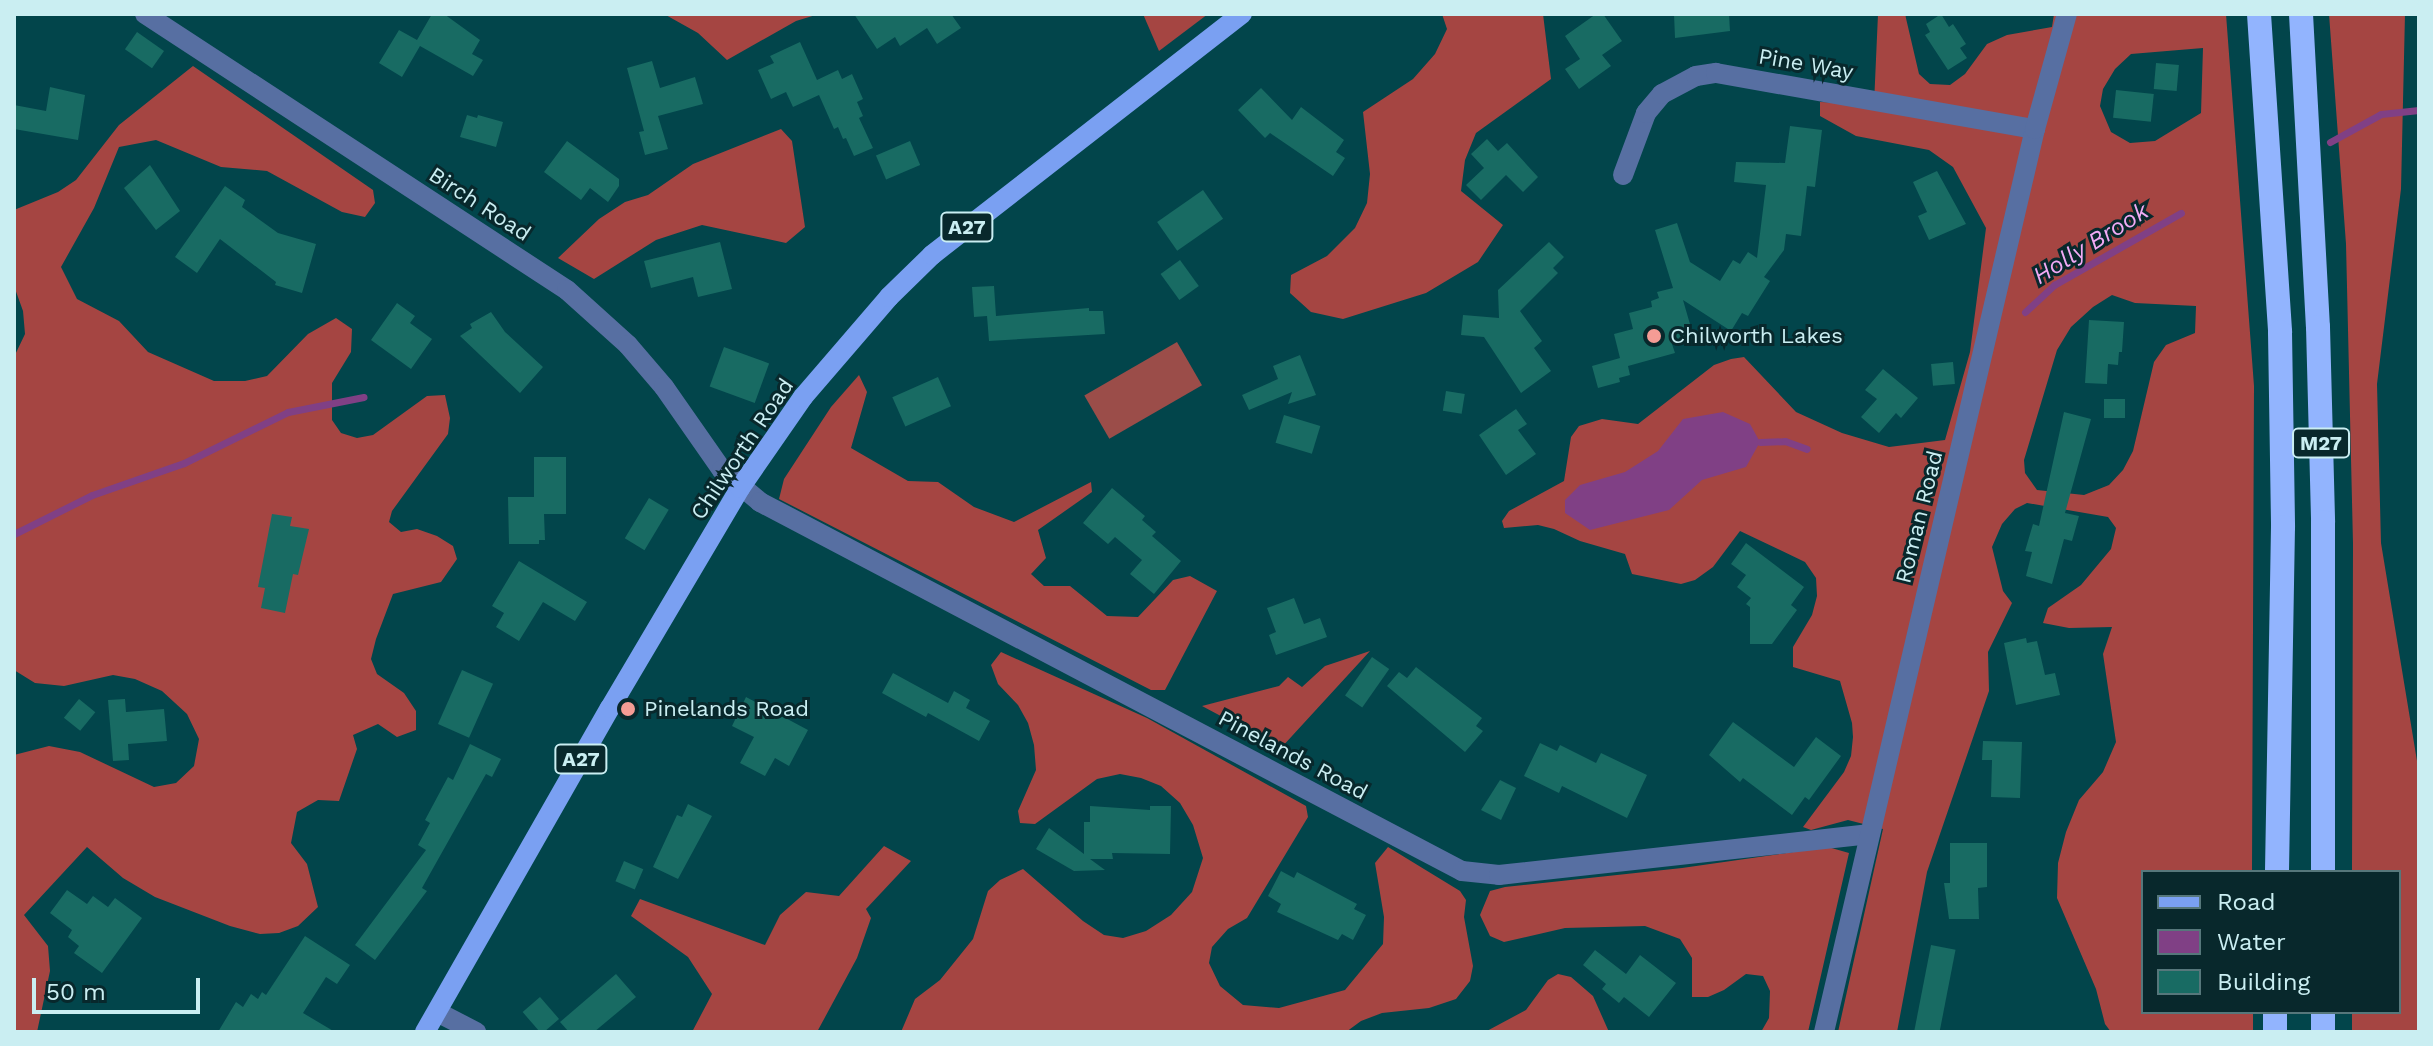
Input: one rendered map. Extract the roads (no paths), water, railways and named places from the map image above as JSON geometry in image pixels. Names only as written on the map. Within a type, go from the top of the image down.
[{"type":"highway","name":"M27","points":[[2259,14],[2280,347],[2283,527],[2277,870]]},
{"type":"highway","name":"M27","points":[[2301,14],[2322,477],[2323,870]]},
{"type":"main road","name":"Chilworth Road","points":[[425,1032],[740,488],[803,397],[889,297],[932,255],[1242,14]]},
{"type":"street","name":"Birch Road","points":[[145,14],[567,290],[628,345],[664,387],[722,470],[740,488]]},
{"type":"street","name":"Roman Road","points":[[1824,1032],[2035,129],[2067,14]]},
{"type":"street","name":"Pine Way","points":[[1623,175],[1646,113],[1662,94],[1696,76],[1716,73],[2035,129]]},
{"type":"street","name":"Pinelands Road","points":[[740,488],[1462,871],[1499,875],[1868,834]]},
{"type":"street","points":[[437,1012],[476,1032]]},
{"type":"water","points":[[1723,412],[1750,424],[1760,442],[1746,467],[1702,480],[1669,510],[1590,530],[1565,513],[1565,500],[1580,485],[1625,472],[1658,451],[1683,419]]},
{"type":"waterway","points":[[2330,142],[2381,114],[2419,110]]},
{"type":"waterway","name":"Holly Brook","points":[[2025,312],[2054,285],[2181,213]]},
{"type":"waterway","points":[[14,534],[92,495],[184,463],[288,412],[364,397]]},
{"type":"waterway","points":[[1760,442],[1785,441],[1807,449]]},
{"type":"place","name":"Chilworth Lakes","points":[[1654,336]]},
{"type":"place","name":"Pinelands Road","points":[[628,709]]}]
